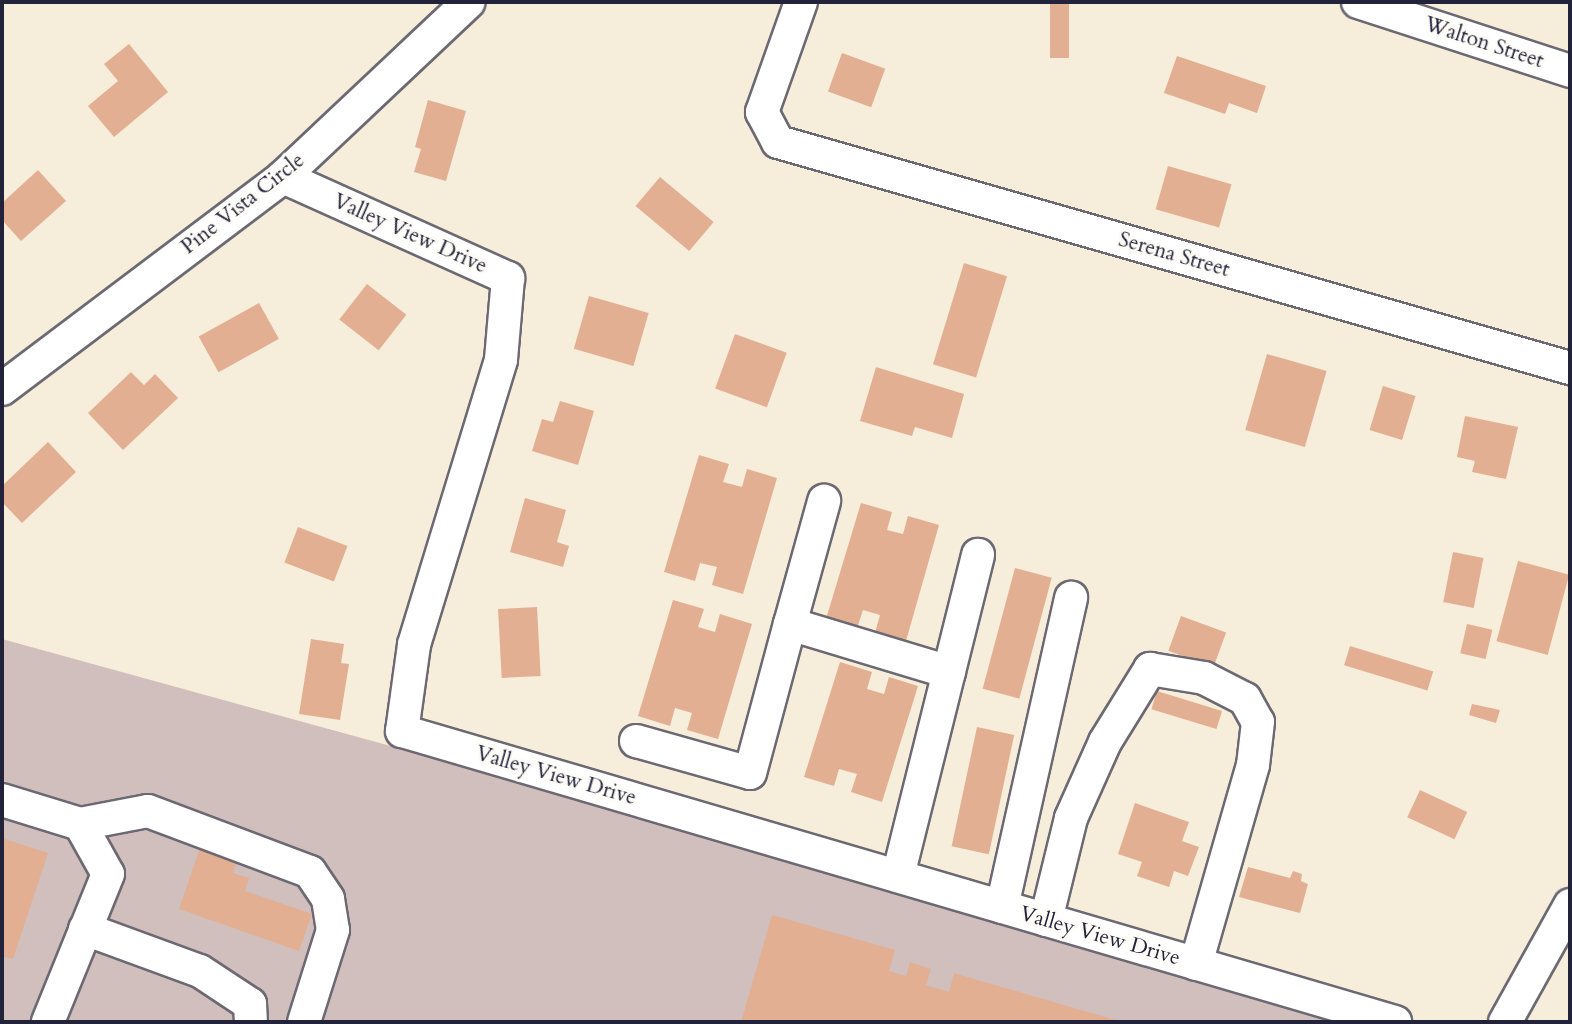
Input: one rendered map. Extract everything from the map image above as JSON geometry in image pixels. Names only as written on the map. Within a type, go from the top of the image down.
[{"type":"street","name":"Pine Vista Circle","points":[[2,389],[283,177],[469,2]]},
{"type":"street","name":"Serena Street","points":[[801,2],[762,112],[778,142],[1570,368]]},
{"type":"street","name":"Walton Street","points":[[1358,2],[1570,71]]},
{"type":"street","name":"Valley View Drive","points":[[283,177],[508,278],[501,360],[414,645],[402,731],[1395,1022]]},
{"type":"street","points":[[636,741],[750,773],[824,501]]},
{"type":"street","points":[[898,876],[978,555]]},
{"type":"street","points":[[1002,907],[1071,598]]},
{"type":"street","points":[[790,624],[949,672]]},
{"type":"street","points":[[1046,920],[1071,818],[1105,742],[1150,669],[1204,678],[1245,699],[1258,722],[1253,765],[1196,964]]},
{"type":"street","points":[[2,800],[80,824],[148,811],[310,872],[328,899],[333,930],[304,1022]]},
{"type":"street","points":[[48,1022],[108,874],[80,824]]},
{"type":"street","points":[[1505,1022],[1570,905]]},
{"type":"street","points":[[85,929],[200,971],[250,1004],[251,1022]]},
{"type":"shaded area","points":[[2,639],[387,745],[1340,1022],[2,1022]]},
{"type":"building","points":[[1050,2],[1069,2],[1069,58],[1050,58]]},
{"type":"building","points":[[129,44],[168,92],[114,137],[88,106],[118,81],[104,64]]},
{"type":"building","points":[[842,53],[885,69],[871,107],[828,92]]},
{"type":"building","points":[[1177,56],[1266,86],[1257,113],[1229,103],[1225,114],[1164,93]]},
{"type":"building","points":[[428,100],[466,111],[446,181],[414,172],[421,149],[415,147]]},
{"type":"building","points":[[1168,166],[1231,184],[1219,227],[1156,209]]},
{"type":"building","points":[[38,170],[66,201],[21,241],[2,220],[2,203]]},
{"type":"building","points":[[660,177],[714,222],[689,251],[636,206]]},
{"type":"building","points":[[964,263],[1007,276],[976,378],[933,364]]},
{"type":"building","points":[[367,284],[406,315],[379,350],[339,319]]},
{"type":"building","points":[[589,296],[649,313],[633,366],[574,349]]},
{"type":"building","points":[[259,303],[279,339],[219,372],[199,336]]},
{"type":"building","points":[[735,334],[787,353],[767,407],[715,389]]},
{"type":"building","points":[[1267,354],[1327,371],[1305,447],[1245,430]]},
{"type":"building","points":[[876,367],[964,394],[952,438],[915,427],[912,436],[860,421]]},
{"type":"building","points":[[131,372],[144,385],[155,374],[178,398],[123,450],[88,413]]},
{"type":"building","points":[[1383,386],[1416,396],[1402,440],[1370,430]]},
{"type":"building","points":[[560,401],[594,411],[578,465],[532,451],[542,419],[553,422]]},
{"type":"building","points":[[1465,416],[1518,427],[1506,479],[1472,472],[1475,461],[1457,457]]},
{"type":"building","points":[[48,442],[76,472],[22,523],[2,502],[2,486]]},
{"type":"building","points":[[699,455],[729,464],[723,482],[742,487],[747,469],[777,478],[743,594],[712,585],[717,567],[700,563],[695,581],[664,572]]},
{"type":"building","points":[[525,498],[566,510],[557,542],[569,546],[563,567],[510,552]]},
{"type":"building","points":[[861,503],[892,512],[887,530],[903,534],[908,516],[939,525],[906,641],[875,633],[880,615],[863,610],[857,628],[826,619]]},
{"type":"building","points":[[298,527],[347,546],[334,581],[284,562]]},
{"type":"building","points":[[1453,552],[1483,558],[1474,608],[1443,602]]},
{"type":"building","points":[[1518,561],[1569,575],[1548,655],[1497,641]]},
{"type":"building","points":[[1015,568],[1052,578],[1019,699],[983,689]]},
{"type":"building","points":[[673,600],[704,609],[698,627],[715,632],[720,614],[752,624],[718,739],[687,730],[692,713],[675,708],[670,726],[638,716]]},
{"type":"building","points":[[537,607],[541,676],[502,678],[498,609]]},
{"type":"building","points":[[1181,616],[1226,632],[1213,667],[1168,651]]},
{"type":"building","points":[[1467,624],[1492,630],[1486,659],[1460,653]]},
{"type":"building","points":[[311,639],[344,644],[341,663],[349,664],[340,720],[299,714]]},
{"type":"building","points":[[1350,646],[1433,671],[1427,691],[1344,665]]},
{"type":"building","points":[[840,662],[872,672],[867,689],[884,694],[889,677],[918,686],[882,802],[851,792],[857,774],[839,769],[834,786],[804,777]]},
{"type":"building","points":[[1157,691],[1222,711],[1216,729],[1151,709]]},
{"type":"building","points":[[1472,704],[1500,710],[1496,723],[1469,715]]},
{"type":"building","points":[[977,727],[1014,735],[989,854],[952,846]]},
{"type":"building","points":[[1420,790],[1467,812],[1454,839],[1407,817]]},
{"type":"building","points":[[1135,803],[1189,822],[1182,841],[1199,847],[1188,876],[1174,871],[1169,887],[1137,876],[1142,862],[1118,854]]},
{"type":"building","points":[[2,838],[48,853],[13,959],[2,956]]},
{"type":"building","points":[[200,848],[237,861],[233,873],[249,878],[245,891],[312,914],[299,951],[179,909]]},
{"type":"building","points":[[1248,867],[1290,878],[1293,871],[1302,874],[1301,881],[1308,884],[1300,913],[1239,897]]},
{"type":"building","points":[[772,915],[895,950],[889,971],[906,976],[910,962],[931,969],[926,985],[949,992],[954,973],[1122,1022],[741,1022]]}]
